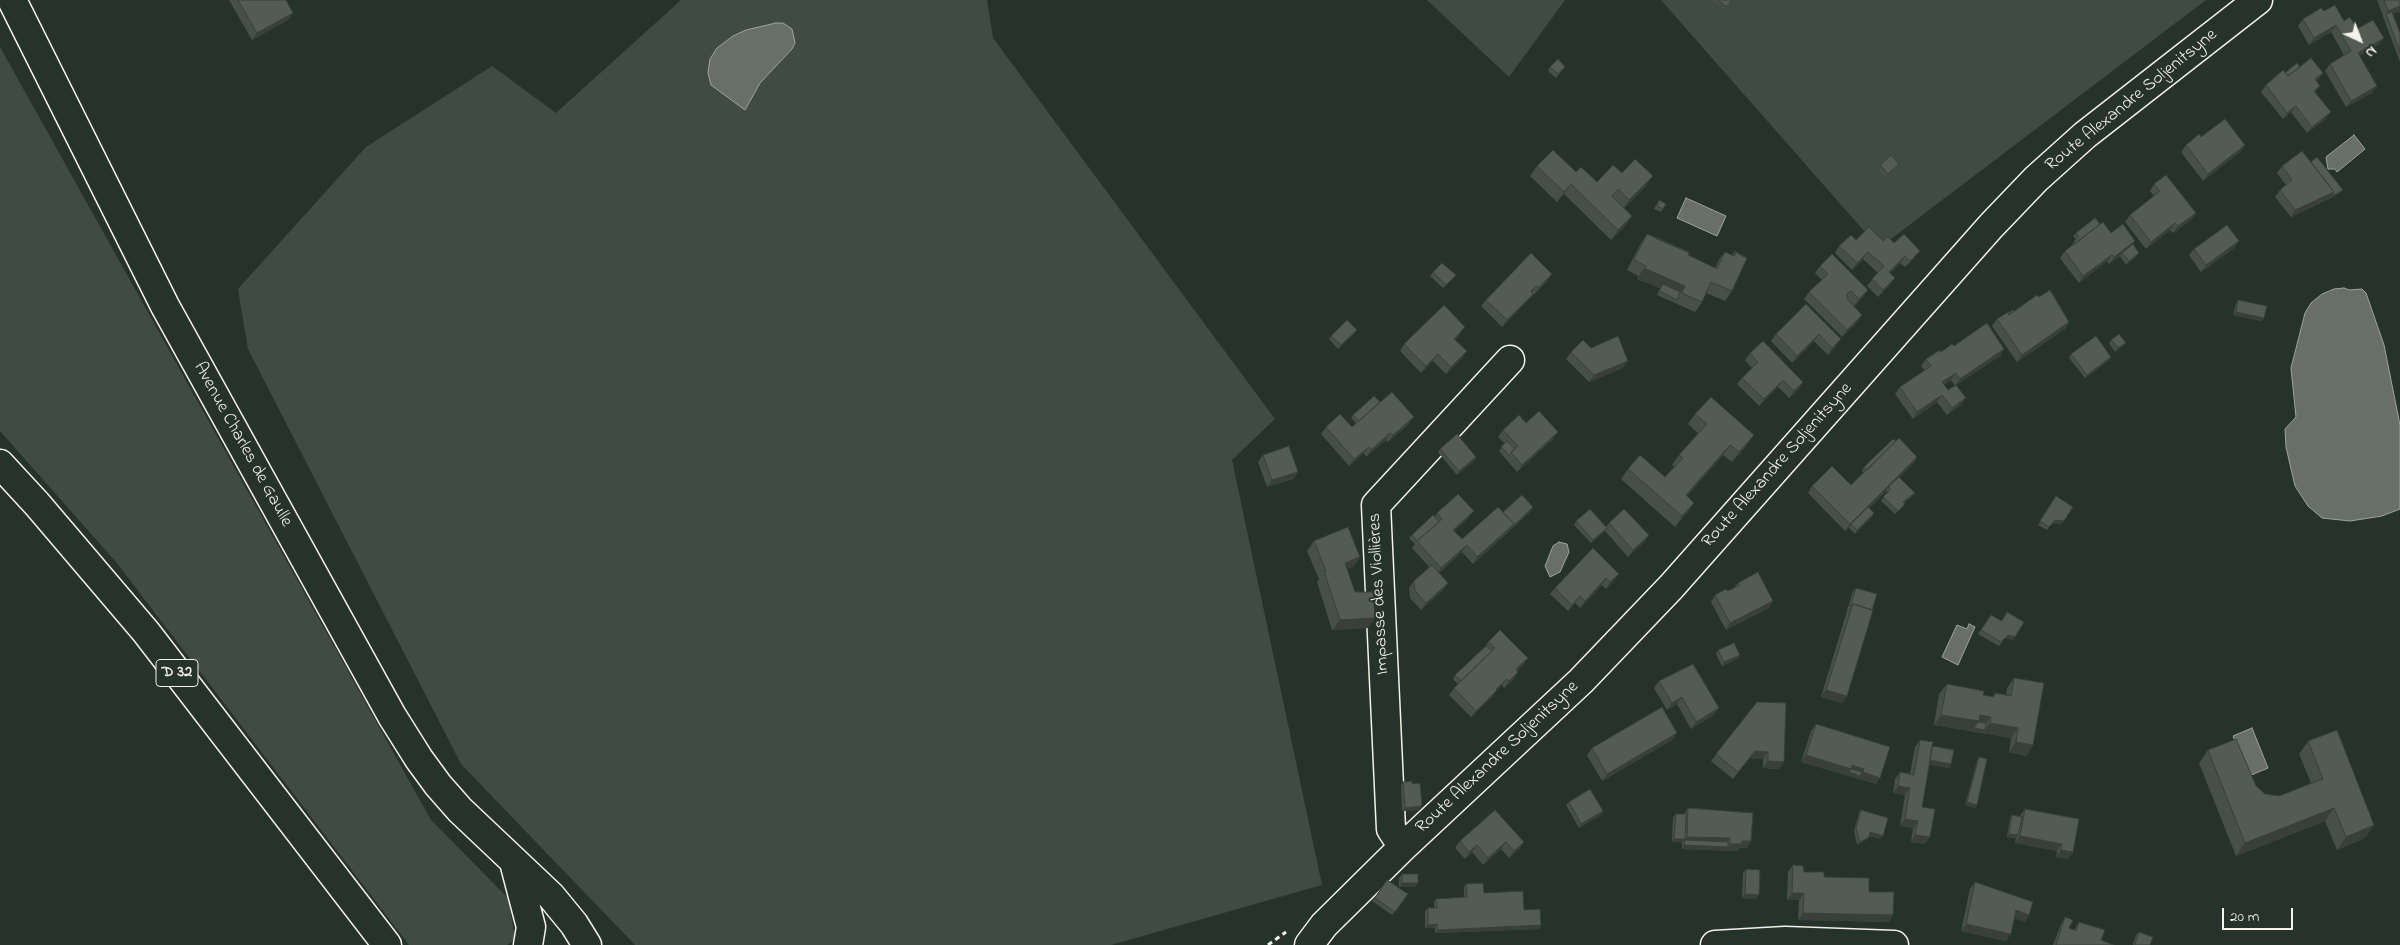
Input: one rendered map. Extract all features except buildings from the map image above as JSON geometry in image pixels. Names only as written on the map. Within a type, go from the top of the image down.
[{"type":"street","name":"Avenue Charles de Gaulle","points":[[12,0],[165,306],[392,716],[418,759],[460,810],[551,896],[574,924],[587,945]]},
{"type":"street","name":"Route Alexandre Soljenitsyne","points":[[1309,945],[1324,925],[1403,847],[1581,681],[1671,588],[1958,262],[2036,179],[2085,134],[2258,0]]},
{"type":"street","name":"Impasse des Viollières","points":[[1403,847],[1392,829],[1376,505],[1510,360]]},
{"type":"street","name":"D 32","points":[[0,464],[37,504],[146,632],[387,945]]},
{"type":"street","points":[[514,862],[531,927],[528,945]]},
{"type":"street","name":"D 32","points":[[343,890],[368,945]]},
{"type":"street","points":[[1715,945],[1784,941],[1894,945]]},
{"type":"shaded area","points":[[681,0],[987,0],[993,38],[1275,419],[1232,460],[1322,885],[1111,945],[635,945],[461,764],[248,349],[238,289],[366,147],[492,66],[556,113]]},
{"type":"shaded area","points":[[1427,0],[1565,0],[1509,77]]},
{"type":"shaded area","points":[[1661,0],[2206,0],[1879,248]]},
{"type":"shaded area","points":[[783,23],[792,29],[795,43],[792,49],[760,83],[745,110],[711,85],[708,73],[710,59],[717,48],[733,36],[746,30]]},
{"type":"shaded area","points":[[0,47],[431,820],[508,898],[515,939],[507,945],[409,945],[116,562],[0,431]]},
{"type":"shaded area","points":[[2354,135],[2365,149],[2337,172],[2335,169],[2328,169],[2326,157]]},
{"type":"shaded area","points":[[1686,198],[1726,216],[1717,236],[1677,218]]},
{"type":"shaded area","points":[[2344,288],[2349,290],[2362,289],[2366,293],[2384,345],[2400,425],[2400,509],[2382,516],[2350,521],[2322,518],[2308,506],[2295,486],[2286,447],[2285,429],[2296,417],[2291,368],[2305,313],[2311,303],[2322,294],[2334,289]]},
{"type":"shaded area","points":[[1559,542],[1567,544],[1569,552],[1560,572],[1550,577],[1545,566],[1553,546]]},
{"type":"shaded area","points":[[1969,624],[1975,627],[1958,665],[1942,657],[1957,625],[1967,629]]},
{"type":"shaded area","points":[[2252,728],[2268,768],[2249,776],[2233,736]]}]
